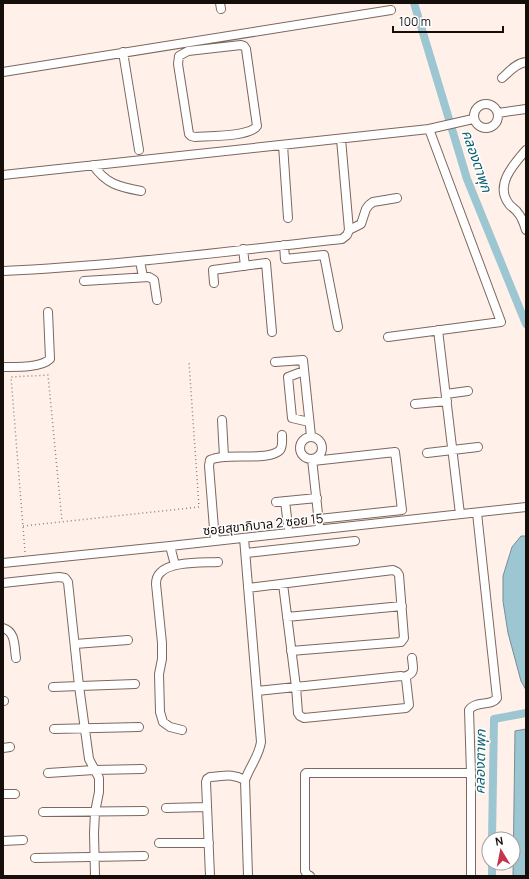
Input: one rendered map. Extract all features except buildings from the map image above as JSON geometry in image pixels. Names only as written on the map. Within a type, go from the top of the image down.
[{"type":"street","points":[[3,72],[391,10]]},
{"type":"street","points":[[241,45],[244,46],[246,49],[257,126],[252,130],[240,133],[195,137],[189,134],[178,64],[179,56],[188,52],[241,45]]},
{"type":"street","points":[[123,52],[139,150]]},
{"type":"street","points":[[502,78],[517,65],[526,62]]},
{"type":"street","points":[[481,104],[489,104],[496,109],[498,113],[497,122],[490,128],[478,126],[473,119],[474,110],[481,104]]},
{"type":"street","points":[[498,113],[526,109]]},
{"type":"street","points":[[3,175],[428,129],[457,124],[473,119]]},
{"type":"street","points":[[388,337],[501,322],[428,129]]},
{"type":"street","points":[[240,133],[242,148]]},
{"type":"street","points":[[3,271],[61,268],[140,261],[342,239],[347,235],[349,230],[341,139]]},
{"type":"street","points":[[283,145],[288,218]]},
{"type":"street","points":[[526,150],[508,172],[504,182],[504,195],[509,204],[519,213],[526,230]]},
{"type":"street","points":[[93,165],[99,175],[108,181],[119,186],[141,191]]},
{"type":"street","points":[[349,230],[361,224],[366,209],[373,202],[396,198]]},
{"type":"street","points":[[284,245],[285,259],[324,255],[338,327]]},
{"type":"street","points":[[242,249],[245,266]]},
{"type":"street","points":[[140,261],[143,277]]},
{"type":"street","points":[[214,283],[213,270],[266,263],[272,332]]},
{"type":"street","points":[[84,281],[150,277],[154,280],[157,300]]},
{"type":"street","points":[[3,368],[33,366],[43,364],[50,359],[48,312]]},
{"type":"street","points":[[438,330],[460,514]]},
{"type":"street","points":[[276,362],[303,360],[311,436]]},
{"type":"street","points":[[304,370],[288,377],[292,418],[309,422]]},
{"type":"street","points":[[415,404],[468,392]]},
{"type":"street","points":[[222,420],[224,457]]},
{"type":"street","points":[[215,541],[209,462],[212,458],[266,456],[274,454],[281,448],[282,435]]},
{"type":"street","points":[[312,460],[320,454],[322,448],[317,438],[311,436],[304,438],[299,448],[302,455],[312,460],[395,452],[402,510],[319,519]]},
{"type":"street","points":[[427,453],[478,447]]},
{"type":"street","points":[[312,460],[320,530]]},
{"type":"street","points":[[276,502],[316,498]]},
{"type":"street","points":[[285,501],[288,526]]},
{"type":"street","name":"ซอยสุขาภิบาล 2 ซอย 15","points":[[3,563],[526,507]]},
{"type":"street","points":[[472,876],[469,710],[474,705],[494,702],[497,698],[476,513]]},
{"type":"street","points":[[244,538],[261,742],[259,752],[249,769],[245,780],[248,876]]},
{"type":"street","points":[[246,553],[355,541]]},
{"type":"street","points":[[170,546],[175,565]]},
{"type":"street","points":[[182,730],[166,725],[163,722],[160,712],[159,674],[162,659],[162,643],[156,584],[157,577],[166,567],[218,562]]},
{"type":"street","points":[[248,588],[394,570],[397,572],[399,575],[404,640],[401,642],[291,651]]},
{"type":"street","points":[[3,583],[59,577],[64,578],[68,582],[79,686],[89,758],[98,778],[98,792],[95,812],[95,876]]},
{"type":"street","points":[[283,584],[298,713],[300,716],[304,718],[406,708],[409,705],[406,679],[404,677]]},
{"type":"street","points":[[287,617],[402,606]]},
{"type":"street","points":[[3,628],[9,630],[12,634],[16,658]]},
{"type":"street","points":[[75,644],[128,640]]},
{"type":"street","points":[[257,691],[404,677],[411,674],[413,670],[412,658]]},
{"type":"street","points":[[53,687],[135,684]]},
{"type":"street","points":[[54,729],[139,727]]},
{"type":"street","points":[[48,773],[142,769]]},
{"type":"street","points":[[310,876],[306,871],[306,773],[471,773]]},
{"type":"street","points":[[210,876],[207,779],[210,777],[236,775],[245,780]]},
{"type":"street","points":[[3,794],[15,794]]},
{"type":"street","points":[[166,808],[208,807]]},
{"type":"street","points":[[43,812],[144,811]]},
{"type":"street","points":[[3,841],[23,840]]},
{"type":"street","points":[[159,843],[209,843]]},
{"type":"street","points":[[35,858],[144,856]]},
{"type":"path","points":[[23,526],[199,507],[189,362]]},
{"type":"path","points":[[25,560],[11,377],[48,375],[62,521]]},
{"type":"water","points":[[521,536],[526,536],[526,690],[521,681],[508,633],[503,601],[503,576],[512,547]]},
{"type":"water","points":[[526,729],[526,876],[513,876],[513,871],[521,871],[521,831],[514,831],[515,731]]},
{"type":"waterway","name":"คลองตาพุก","points":[[414,3],[467,179],[526,324]]},
{"type":"waterway","name":"คลองตาพุก","points":[[492,831],[494,719],[526,713]]},
{"type":"waterway","name":"คลองตาพุก","points":[[492,871],[492,876]]}]
